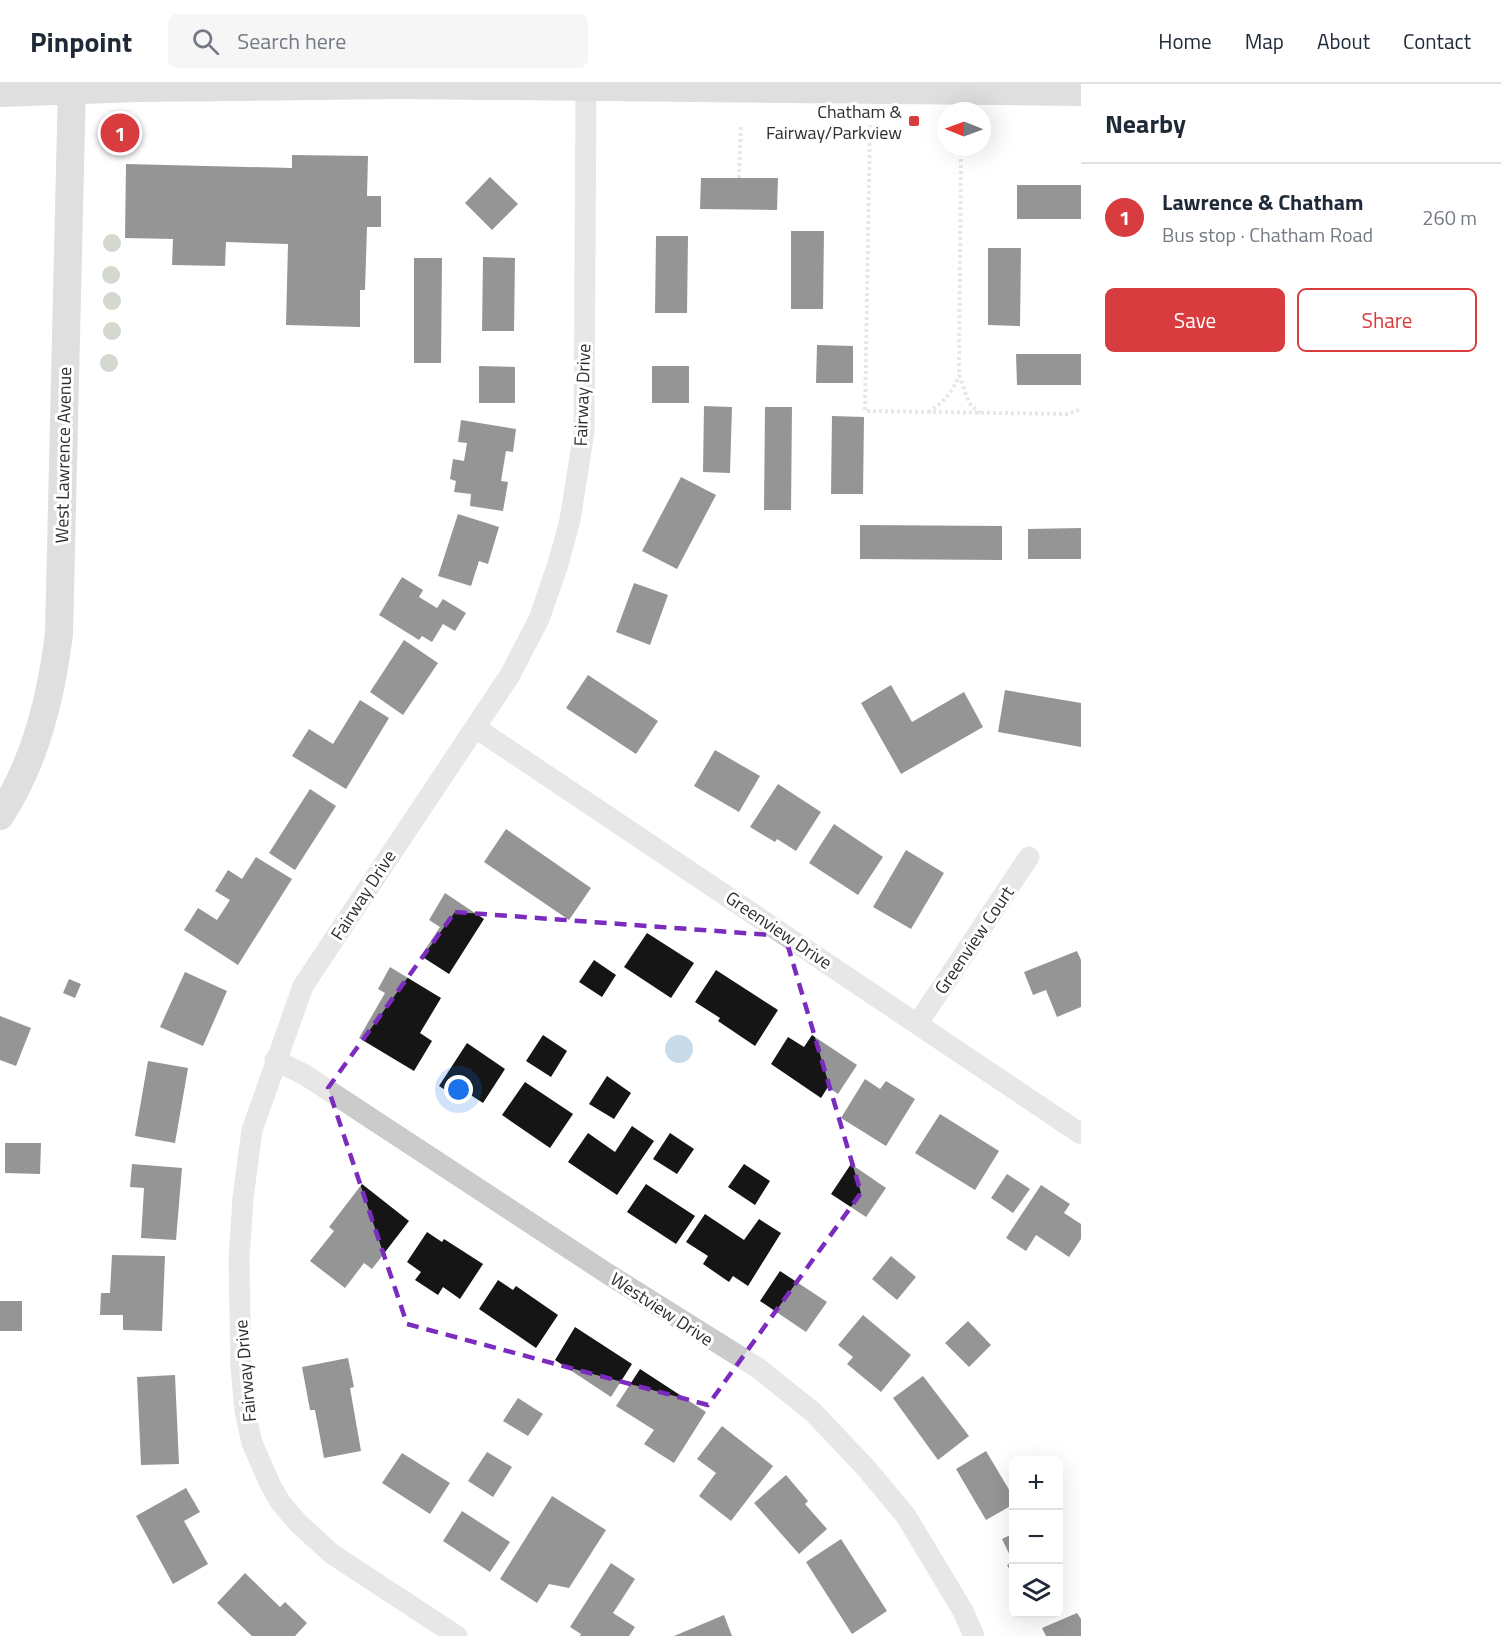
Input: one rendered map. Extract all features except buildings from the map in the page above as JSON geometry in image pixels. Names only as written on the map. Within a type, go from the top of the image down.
[{"type":"main road","points":[[0,93],[72,87],[399,85],[1081,92]]},
{"type":"main road","name":"West Lawrence Avenue","points":[[0,816],[33,749],[46,712],[59,634],[72,87]]},
{"type":"street","name":"Fairway Drive","points":[[457,1636],[332,1554],[314,1539],[280,1502],[252,1443],[245,1411],[241,1368],[239,1249],[243,1198],[252,1130],[303,986],[510,675],[539,619],[558,564],[570,520],[584,432],[586,88]]},
{"type":"street","name":"Greenview Drive","points":[[476,728],[1081,1134]]},
{"type":"street","name":"Greenview Court","points":[[918,1023],[1029,857]]},
{"type":"street","name":"Westview Drive","points":[[275,1060],[305,1075],[627,1286],[758,1368],[813,1412],[866,1468],[906,1516],[963,1611],[974,1636]]},
{"type":"path","points":[[739,178],[741,124]]},
{"type":"path","points":[[870,125],[865,411],[1068,414],[1081,409]]},
{"type":"path","points":[[961,156],[959,374],[969,403],[980,413]]},
{"type":"path","points":[[925,413],[938,406],[948,396],[959,374]]},
{"type":"highlighted area","points":[[455,912],[785,936],[861,1193],[708,1405],[407,1324],[328,1088]]},
{"type":"water","points":[[679,1035],[689,1039],[693,1049],[689,1059],[679,1063],[669,1059],[665,1049],[669,1039]]},
{"type":"place","name":"Chatham & Fairway/Parkview","points":[[914,121]]},
{"type":"place","name":"Lawrence & Chatham","points":[[120,133]]}]
